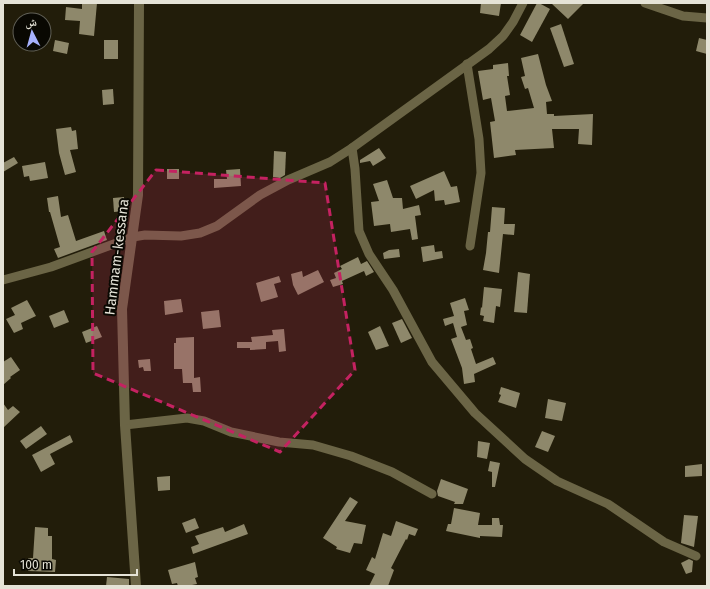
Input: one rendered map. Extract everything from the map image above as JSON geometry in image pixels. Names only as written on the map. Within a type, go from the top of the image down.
[{"type":"street","name":"Hammam-kessana","points":[[136,586],[125,425],[122,309],[138,195],[140,3]]},
{"type":"street","points":[[3,280],[51,267],[133,237],[145,235],[181,236],[200,233],[217,226],[260,194],[330,162],[352,148],[489,49],[503,36],[513,22],[523,3]]},
{"type":"street","points":[[645,3],[683,16],[707,18]]},
{"type":"street","points":[[467,64],[479,139],[481,173],[470,246]]},
{"type":"street","points":[[352,148],[355,169],[359,231],[369,254],[393,290],[432,362],[475,413],[524,459],[557,481],[608,504],[664,542],[696,556]]},
{"type":"street","points":[[125,425],[187,418],[204,421],[238,433],[279,442],[313,445],[358,458],[392,472],[432,494]]},
{"type":"highlighted area","points":[[156,170],[325,183],[355,370],[280,452],[93,373],[92,252]]},
{"type":"building","points":[[82,3],[97,3],[94,36],[79,34],[80,21],[65,20],[66,7],[82,9]]},
{"type":"building","points":[[481,3],[501,3],[499,16],[480,13]]},
{"type":"building","points":[[537,3],[550,9],[532,42],[520,35]]},
{"type":"building","points":[[551,3],[584,3],[568,19]]},
{"type":"building","points":[[561,24],[574,64],[564,67],[550,28]]},
{"type":"building","points":[[699,38],[707,40],[707,54],[696,51]]},
{"type":"building","points":[[55,40],[69,43],[67,54],[53,51]]},
{"type":"building","points":[[104,40],[118,40],[118,59],[104,59]]},
{"type":"building","points":[[538,54],[552,101],[546,102],[547,114],[554,114],[554,116],[593,114],[592,145],[578,144],[579,129],[552,129],[554,148],[515,150],[516,155],[494,158],[490,122],[495,121],[491,98],[483,100],[478,71],[493,69],[493,65],[508,63],[509,76],[507,76],[510,95],[505,96],[507,111],[534,108],[528,88],[525,89],[521,77],[525,76],[521,58]]},
{"type":"building","points":[[113,89],[114,104],[103,105],[102,90]]},
{"type":"building","points":[[71,127],[72,131],[76,130],[78,149],[70,150],[76,172],[65,175],[59,153],[56,129]]},
{"type":"building","points":[[379,148],[386,158],[373,166],[370,161],[360,163],[360,160]]},
{"type":"building","points":[[274,151],[286,152],[285,175],[280,178],[273,177]]},
{"type":"building","points":[[14,157],[18,163],[3,172],[3,163]]},
{"type":"building","points":[[45,162],[48,178],[30,181],[29,176],[24,177],[22,166]]},
{"type":"building","points":[[167,169],[179,169],[179,179],[167,179]]},
{"type":"building","points":[[240,169],[241,186],[214,188],[214,179],[227,179],[226,170]]},
{"type":"building","points":[[444,171],[451,187],[457,186],[460,202],[445,205],[444,200],[435,201],[434,190],[416,199],[410,186]]},
{"type":"building","points":[[387,180],[393,198],[402,198],[403,209],[419,205],[421,215],[415,216],[418,239],[412,240],[410,229],[391,232],[390,224],[374,226],[371,202],[379,201],[373,184]]},
{"type":"building","points":[[58,196],[61,217],[68,215],[76,241],[104,231],[107,240],[58,258],[54,249],[60,247],[49,212],[47,198]]},
{"type":"building","points":[[124,197],[125,211],[114,212],[113,198]]},
{"type":"building","points":[[492,207],[505,208],[504,224],[515,224],[514,235],[503,234],[499,273],[483,270],[488,232],[490,232]]},
{"type":"building","points":[[434,245],[435,252],[442,251],[443,258],[423,262],[421,247]]},
{"type":"building","points":[[399,249],[400,257],[384,259],[383,253],[389,250]]},
{"type":"building","points":[[358,257],[361,264],[367,261],[374,272],[366,276],[364,271],[342,281],[343,284],[333,287],[330,280],[336,278],[334,273],[342,269],[340,266]]},
{"type":"building","points":[[318,270],[324,282],[298,295],[293,285],[291,274],[302,271],[303,277]]},
{"type":"building","points":[[518,272],[530,274],[527,313],[514,312]]},
{"type":"building","points":[[279,276],[281,282],[274,284],[278,297],[261,302],[256,283]]},
{"type":"building","points":[[484,287],[502,289],[500,307],[496,306],[494,323],[483,321],[484,316],[480,315]]},
{"type":"building","points":[[465,298],[469,310],[464,311],[467,325],[461,327],[466,340],[470,339],[473,348],[471,349],[476,364],[493,357],[496,364],[474,374],[475,382],[464,384],[462,368],[451,339],[457,337],[453,323],[445,326],[443,319],[454,316],[450,303]]},
{"type":"building","points":[[181,299],[183,312],[165,315],[164,301]]},
{"type":"building","points":[[27,300],[36,316],[21,323],[23,329],[14,333],[6,319],[15,315],[11,308]]},
{"type":"building","points":[[64,310],[69,322],[54,328],[49,316]]},
{"type":"building","points":[[219,310],[221,327],[203,329],[201,312]]},
{"type":"building","points":[[402,319],[412,338],[401,343],[392,323]]},
{"type":"building","points":[[97,326],[102,337],[86,343],[82,332]]},
{"type":"building","points":[[380,326],[389,346],[376,350],[368,332]]},
{"type":"building","points":[[284,329],[286,351],[279,352],[278,341],[266,342],[266,349],[250,350],[250,348],[237,348],[237,342],[252,342],[251,337],[273,335],[272,330]]},
{"type":"building","points":[[194,337],[194,378],[200,377],[201,392],[193,392],[192,383],[183,383],[182,369],[174,369],[174,343],[176,343],[176,338]]},
{"type":"building","points":[[11,357],[20,370],[10,377],[11,378],[3,385],[3,362]]},
{"type":"building","points":[[150,359],[151,371],[144,371],[143,367],[139,368],[138,360]]},
{"type":"building","points":[[501,387],[520,393],[516,408],[498,402],[501,395],[499,394]]},
{"type":"building","points":[[548,399],[566,403],[562,421],[545,418]]},
{"type":"building","points":[[3,403],[8,410],[13,406],[20,412],[3,428]]},
{"type":"building","points":[[41,426],[47,434],[26,449],[20,441]]},
{"type":"building","points":[[542,431],[555,436],[548,452],[535,447]]},
{"type":"building","points":[[70,435],[73,442],[50,454],[55,464],[41,472],[32,455]]},
{"type":"building","points":[[478,441],[490,443],[487,459],[477,457]]},
{"type":"building","points":[[490,461],[500,463],[495,487],[492,487],[492,472],[488,471]]},
{"type":"building","points":[[702,464],[702,476],[685,477],[685,466]]},
{"type":"building","points":[[170,476],[170,490],[158,491],[157,477]]},
{"type":"building","points":[[441,479],[468,489],[463,504],[454,504],[455,502],[438,496],[437,491]]},
{"type":"building","points":[[350,497],[358,502],[345,521],[366,525],[362,544],[354,543],[350,553],[336,549],[337,547],[323,538]]},
{"type":"building","points":[[454,508],[480,513],[478,525],[492,525],[492,518],[499,518],[500,525],[503,525],[502,537],[480,536],[480,538],[446,531],[448,524],[451,524]]},
{"type":"building","points":[[684,515],[698,516],[694,547],[681,543]]},
{"type":"building","points":[[195,518],[199,528],[186,533],[182,523]]},
{"type":"building","points":[[396,521],[418,529],[415,536],[409,534],[407,540],[406,539],[391,568],[394,570],[388,586],[369,586],[375,574],[366,570],[372,557],[375,559],[383,533],[391,536]]},
{"type":"building","points":[[244,524],[248,534],[193,554],[191,547],[199,544],[195,536],[223,527],[225,532]]},
{"type":"building","points":[[35,527],[48,528],[48,536],[52,536],[52,559],[56,560],[55,572],[28,571],[28,558],[33,558]]},
{"type":"building","points":[[689,559],[693,561],[692,572],[686,574],[681,563]]},
{"type":"building","points":[[195,562],[198,577],[195,578],[197,584],[178,586],[177,583],[172,584],[168,570]]},
{"type":"building","points":[[107,577],[129,579],[129,586],[106,586]]}]
